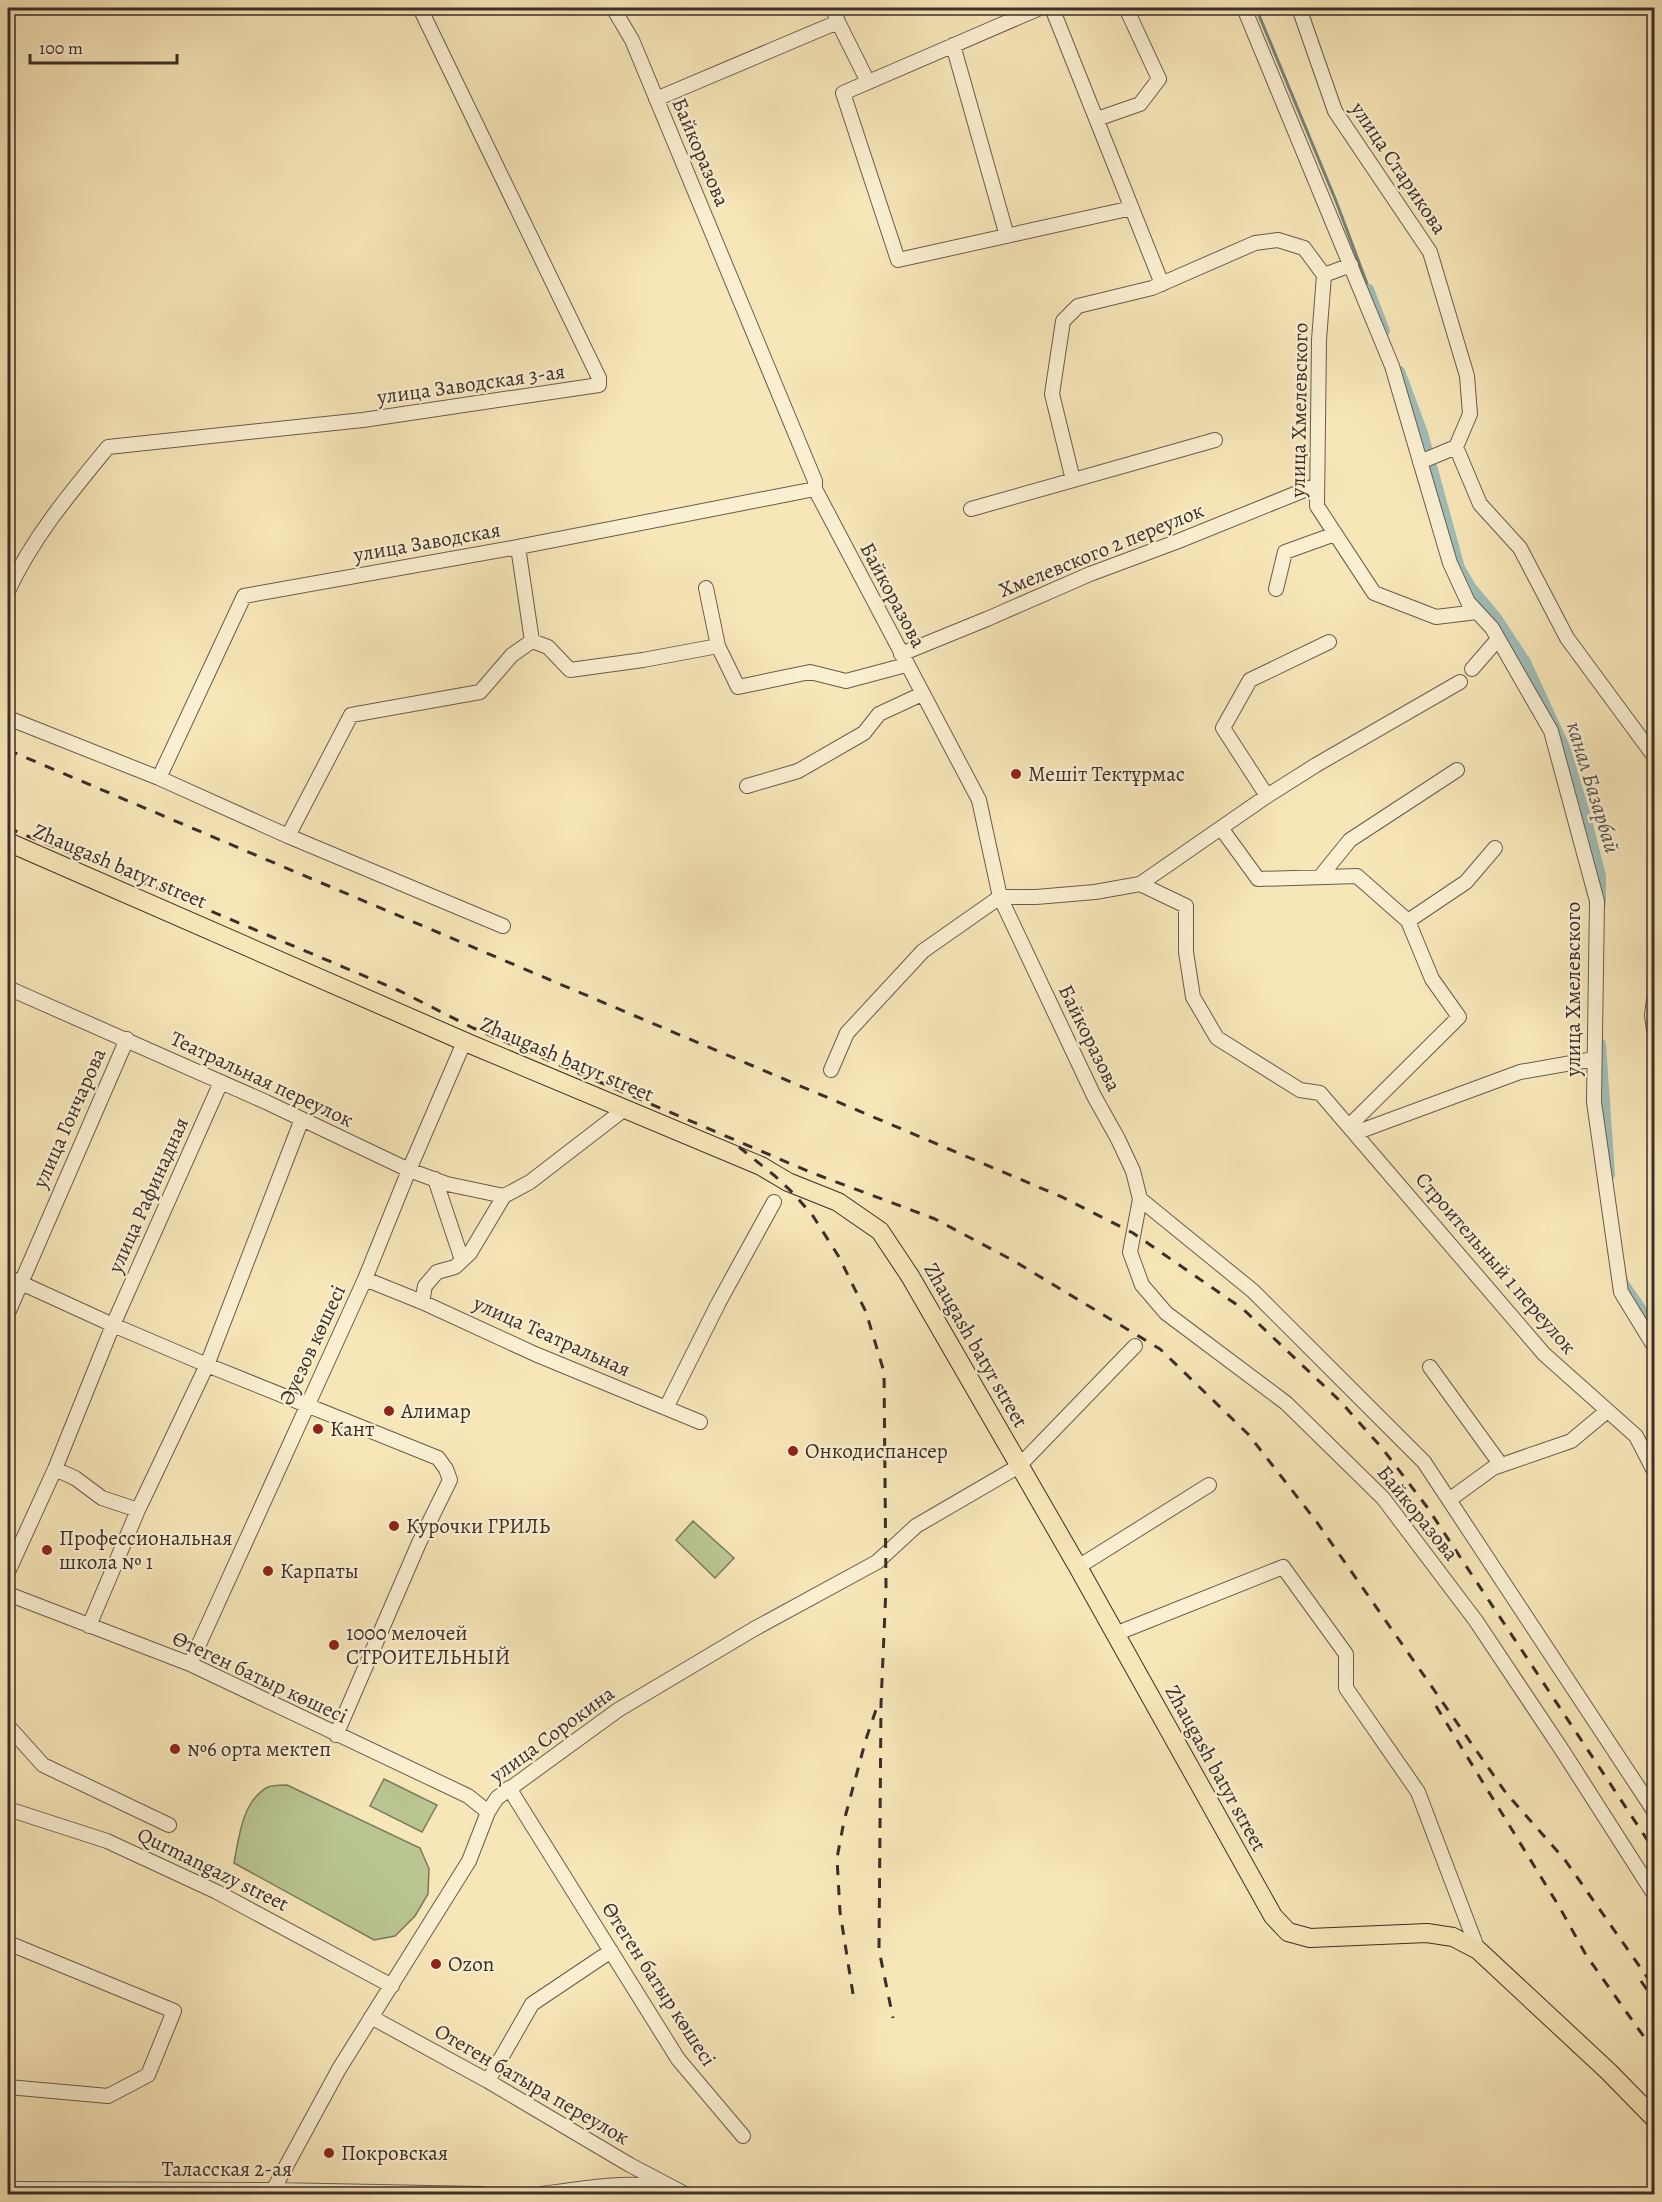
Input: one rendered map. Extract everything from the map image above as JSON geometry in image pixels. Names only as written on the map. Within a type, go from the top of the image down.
[{"type":"main road","name":"Zhaugash batyr street","points":[[8,842],[761,1166],[788,1182],[838,1202],[880,1231],[910,1275],[1078,1567],[1273,1916],[1288,1932],[1310,1938],[1427,1933],[1453,1937],[1478,1950],[1609,2072],[1654,2118]]},
{"type":"street","name":"улица Заводская 3-ая","points":[[8,591],[16,572],[52,514],[108,447],[363,420],[599,385],[599,378],[420,8]]},
{"type":"street","name":"Байкоразова","points":[[613,8],[632,40],[815,481],[815,489],[979,800],[1000,897],[1094,1096],[1133,1171],[1140,1199],[1130,1252],[1142,1285],[1166,1313],[1286,1404],[1383,1498],[1476,1621],[1654,1894]]},
{"type":"street","points":[[833,8],[868,82]]},
{"type":"street","points":[[1040,8],[843,93],[898,260],[1132,208]]},
{"type":"street","points":[[1052,8],[1162,284]]},
{"type":"street","points":[[1097,119],[1140,104],[1159,79],[1126,8]]},
{"type":"street","name":"улица Хмелевского","points":[[1244,8],[1392,366],[1450,563],[1468,602],[1492,628],[1551,731],[1597,901],[1594,1102],[1621,1292],[1654,1346]]},
{"type":"street","name":"улица Старикова","points":[[1299,8],[1335,111],[1430,252],[1467,376],[1470,414],[1453,449]]},
{"type":"street","points":[[656,99],[838,22]]},
{"type":"street","points":[[953,45],[1006,236]]},
{"type":"street","points":[[1074,480],[1052,394],[1063,321],[1078,306],[1152,288],[1255,243],[1278,240],[1304,248],[1324,274],[1351,265]]},
{"type":"street","name":"улица Хмелевского","points":[[1324,274],[1319,340],[1317,506],[1374,593],[1436,617],[1478,612]]},
{"type":"street","points":[[971,509],[1215,440]]},
{"type":"street","points":[[1420,462],[1453,449],[1480,504],[1520,548],[1567,638],[1654,756]]},
{"type":"street","name":"Хмелевского 2 переулок","points":[[718,646],[738,687],[810,672],[846,681],[904,659],[987,619],[1090,574],[1317,485]]},
{"type":"street","name":"улица Заводская","points":[[159,778],[244,596],[518,547],[815,489]]},
{"type":"street","points":[[1276,589],[1285,552],[1335,534]]},
{"type":"street","points":[[518,547],[532,641]]},
{"type":"street","points":[[532,641],[549,647],[570,670],[643,660],[718,646],[706,588]]},
{"type":"street","points":[[1472,669],[1498,639]]},
{"type":"street","points":[[288,836],[351,715],[480,692],[512,655],[532,641]]},
{"type":"street","points":[[1267,796],[1223,728],[1250,680],[1329,642]]},
{"type":"street","points":[[831,1070],[847,1033],[923,951],[1000,897],[1036,897],[1095,892],[1140,884],[1316,765],[1460,682]]},
{"type":"street","points":[[747,786],[798,771],[864,733],[879,714],[922,694]]},
{"type":"street","points":[[8,718],[159,778],[288,836],[502,926]]},
{"type":"street","points":[[1320,877],[1350,840],[1457,770]]},
{"type":"street","points":[[1221,828],[1258,879],[1357,876],[1408,921],[1432,979],[1459,1017],[1352,1130]]},
{"type":"street","points":[[1408,921],[1466,882],[1495,849]]},
{"type":"street","name":"Строительный 1 переулок","points":[[1140,884],[1186,906],[1186,952],[1193,997],[1217,1038],[1300,1090],[1320,1093],[1544,1354],[1636,1436],[1654,1471]]},
{"type":"street","name":"Театральная переулок","points":[[8,988],[127,1039],[409,1170],[447,1184],[504,1196]]},
{"type":"street","points":[[1654,1000],[1652,1015],[1654,1030]]},
{"type":"street","name":"улица Гончарова","points":[[8,1312],[14,1280],[127,1039]]},
{"type":"street","name":"Әуезов көшесі","points":[[190,1664],[365,1279],[465,1040]]},
{"type":"street","points":[[1352,1130],[1520,1072],[1594,1059]]},
{"type":"street","name":"улица Рафинадная","points":[[8,1572],[221,1082]]},
{"type":"street","points":[[422,1302],[425,1286],[437,1272],[455,1267],[470,1253],[504,1196],[530,1182],[626,1108]]},
{"type":"street","points":[[89,1626],[138,1510],[207,1365],[302,1119]]},
{"type":"street","points":[[435,1179],[462,1260]]},
{"type":"street","name":"Байкоразова","points":[[1140,1199],[1253,1291],[1424,1462],[1654,1811]]},
{"type":"street","points":[[666,1408],[774,1202]]},
{"type":"street","name":"улица Театральная","points":[[365,1279],[422,1302],[535,1354],[700,1422]]},
{"type":"street","points":[[14,1280],[113,1326],[438,1458],[446,1469],[450,1480],[419,1543],[336,1735]]},
{"type":"street","name":"улица Сорокина","points":[[272,2192],[339,2069],[469,1861],[488,1812],[497,1798],[618,1710],[754,1629],[877,1562],[916,1526],[1019,1466],[1135,1346]]},
{"type":"street","points":[[1430,1367],[1501,1465]]},
{"type":"street","points":[[1449,1500],[1493,1468],[1571,1441],[1607,1411]]},
{"type":"street","points":[[55,1468],[75,1478],[102,1498],[138,1510]]},
{"type":"street","points":[[1078,1567],[1209,1485]]},
{"type":"street","points":[[1116,1634],[1283,1567],[1346,1654],[1346,1688],[1418,1792],[1478,1950]]},
{"type":"street","name":"Өтеген батыр көшесі","points":[[8,1594],[190,1664],[468,1796],[488,1812]]},
{"type":"street","points":[[8,1726],[44,1765],[169,1825]]},
{"type":"street","name":"Өтеген батыр көшесі","points":[[509,1788],[678,2059],[743,2136]]},
{"type":"street","name":"Qurmangazy street","points":[[8,1809],[117,1846],[227,1897],[392,1986]]},
{"type":"street","points":[[8,1943],[174,2011],[148,2074],[108,2096],[8,2087]]},
{"type":"street","points":[[488,2081],[532,2004],[611,1951]]},
{"type":"street","name":"Отеген батыра переулок","points":[[371,2017],[488,2081],[679,2191]]},
{"type":"street","points":[[543,2194],[598,2186],[679,2191]]},
{"type":"street","name":"Таласская 2-ая","points":[[8,2189],[482,2194]]},
{"type":"green space","points":[[693,1521],[734,1558],[715,1578],[676,1540]]},
{"type":"green space","points":[[384,1779],[437,1805],[422,1832],[370,1806]]},
{"type":"green space","points":[[287,1785],[420,1848],[429,1869],[428,1894],[415,1916],[395,1936],[374,1940],[234,1863],[243,1820],[252,1801],[268,1787]]},
{"type":"waterway","points":[[1256,8],[1336,201],[1369,289]]},
{"type":"waterway","name":"канал Базарбай","points":[[1369,289],[1385,331]]},
{"type":"waterway","name":"канал Базарбай","points":[[1400,371],[1423,433],[1460,568],[1526,662],[1565,747],[1601,876],[1601,903]]},
{"type":"waterway","name":"канал Базарбай","points":[[1601,1044],[1610,1175]]},
{"type":"waterway","name":"канал Базарбай","points":[[1622,1277],[1623,1282],[1654,1327]]},
{"type":"railway","points":[[8,750],[1062,1197],[1133,1233],[1243,1309],[1339,1400],[1382,1448],[1427,1507],[1654,1850]]},
{"type":"railway","points":[[8,828],[400,991],[473,1028],[810,1172],[935,1219],[1014,1261],[1160,1349],[1248,1434],[1316,1521],[1506,1793],[1565,1860],[1654,1987]]},
{"type":"railway","points":[[739,1147],[775,1176],[813,1216],[839,1257],[866,1312],[884,1372],[886,1587],[881,1704],[879,1950],[893,2018]]},
{"type":"railway","points":[[853,1994],[840,1912],[837,1858],[844,1821],[878,1704]]},
{"type":"railway","points":[[1436,1706],[1560,1908],[1586,1955],[1654,2051]]},
{"type":"railway","points":[[1641,1981],[1654,2000]]},
{"type":"place","name":"Мешіт Тектұрмас","points":[[1016,774]]},
{"type":"place","name":"Алимар","points":[[389,1411]]},
{"type":"place","name":"Кант","points":[[318,1429]]},
{"type":"place","name":"Онкодиспансер","points":[[793,1451]]},
{"type":"place","name":"Курочки ГРИЛЬ","points":[[394,1526]]},
{"type":"place","name":"Профессиональная школа № 1","points":[[47,1550]]},
{"type":"place","name":"Карпаты","points":[[268,1571]]},
{"type":"place","name":"1000 мелочей СТРОИТЕЛЬНЫЙ","points":[[334,1645]]},
{"type":"place","name":"№6 орта мектеп","points":[[175,1749]]},
{"type":"place","name":"Ozon","points":[[436,1964]]},
{"type":"place","name":"Покровская","points":[[329,2153]]}]
